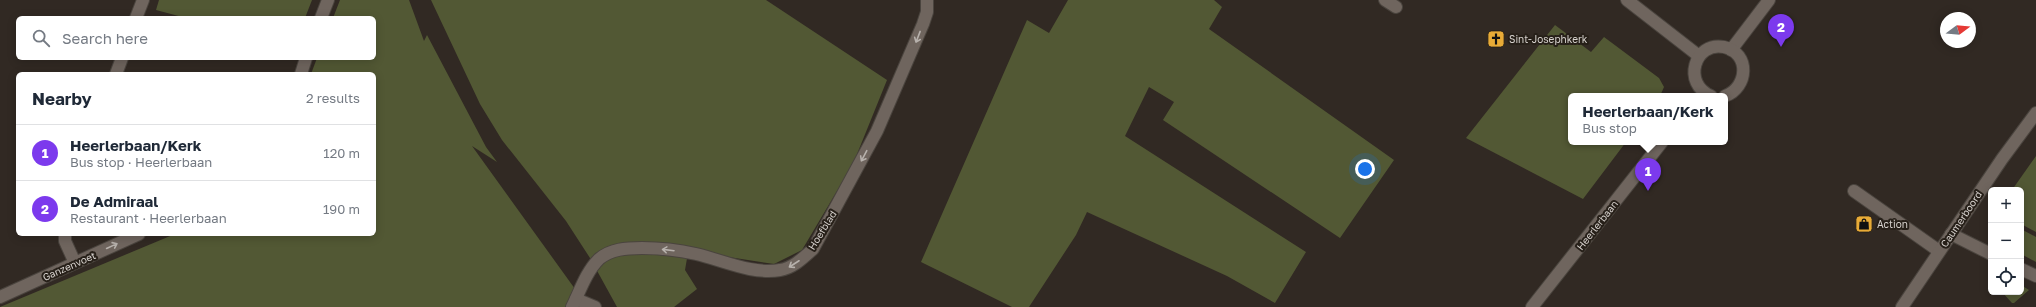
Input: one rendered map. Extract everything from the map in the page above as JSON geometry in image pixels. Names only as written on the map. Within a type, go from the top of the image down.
[{"type":"street","points":[[137,16],[143,0]]},
{"type":"street","points":[[321,16],[328,0]]},
{"type":"street","name":"Hoefblad","points":[[574,303],[590,270],[599,259],[613,250],[635,248],[678,251],[740,266],[769,271],[789,267],[802,259],[813,249],[877,131],[923,24],[927,12],[927,0]]},
{"type":"street","points":[[1385,0],[1396,7]]},
{"type":"street","points":[[1627,0],[1699,56]]},
{"type":"street","points":[[1731,50],[1769,0]]},
{"type":"street","points":[[1703,93],[1697,85],[1694,71],[1699,56],[1708,49],[1714,47],[1731,50],[1743,63],[1744,76],[1739,87],[1728,94]]},
{"type":"street","points":[[117,72],[121,60]]},
{"type":"street","points":[[302,72],[305,60]]},
{"type":"street","name":"Caumerboord","points":[[1902,307],[2002,159],[2036,113]]},
{"type":"street","name":"Heerlerbaan","points":[[1532,307],[1660,145]]},
{"type":"street","points":[[1854,191],[1939,251]]},
{"type":"street","points":[[1951,234],[1988,252]]},
{"type":"street","points":[[66,236],[65,241],[75,263]]},
{"type":"street","name":"Ganzenvoet","points":[[0,297],[135,236]]},
{"type":"street","points":[[2024,270],[2036,276]]},
{"type":"street","points":[[574,303],[595,307]]},
{"type":"green space","points":[[159,0],[312,0],[306,16],[178,16],[156,10]]},
{"type":"green space","points":[[340,0],[409,0],[424,41],[427,35],[486,147],[497,162],[472,146],[588,307],[0,307],[170,236],[376,236],[376,72],[312,72],[316,60],[376,60],[376,16],[334,16]]},
{"type":"green space","points":[[431,0],[766,0],[887,80],[853,164],[802,250],[774,264],[722,256],[689,247],[685,270],[697,289],[674,307],[617,307],[590,258],[566,221],[502,140],[480,104]]},
{"type":"green space","points":[[1068,0],[1214,0],[1222,7],[1209,29],[1394,160],[1340,238],[1163,120],[1174,102],[1149,87],[1125,136],[1306,252],[1275,303],[1227,276],[1087,212],[1076,235],[1029,307],[1012,307],[921,262],[1027,20],[1049,33]]},
{"type":"green space","points":[[1555,25],[1591,52],[1604,37],[1659,78],[1664,87],[1661,93],[1568,93],[1568,145],[1624,145],[1583,199],[1466,138]]},
{"type":"green space","points":[[2036,156],[2036,232],[2024,226],[2024,187],[2014,187]]},
{"type":"green space","points":[[2024,231],[2036,237],[2036,262],[2024,256]]},
{"type":"green space","points":[[2024,287],[2029,290],[2024,294]]},
{"type":"green space","points":[[2005,295],[2023,295],[2014,303],[2012,303]]},
{"type":"place","name":"Sint-Josephkerk","points":[[1496,39]]},
{"type":"place","name":"De Admiraal","points":[[1781,47]]},
{"type":"place","name":"Heerlerbaan/Kerk","points":[[1648,191]]},
{"type":"place","name":"Action","points":[[1864,224]]}]
